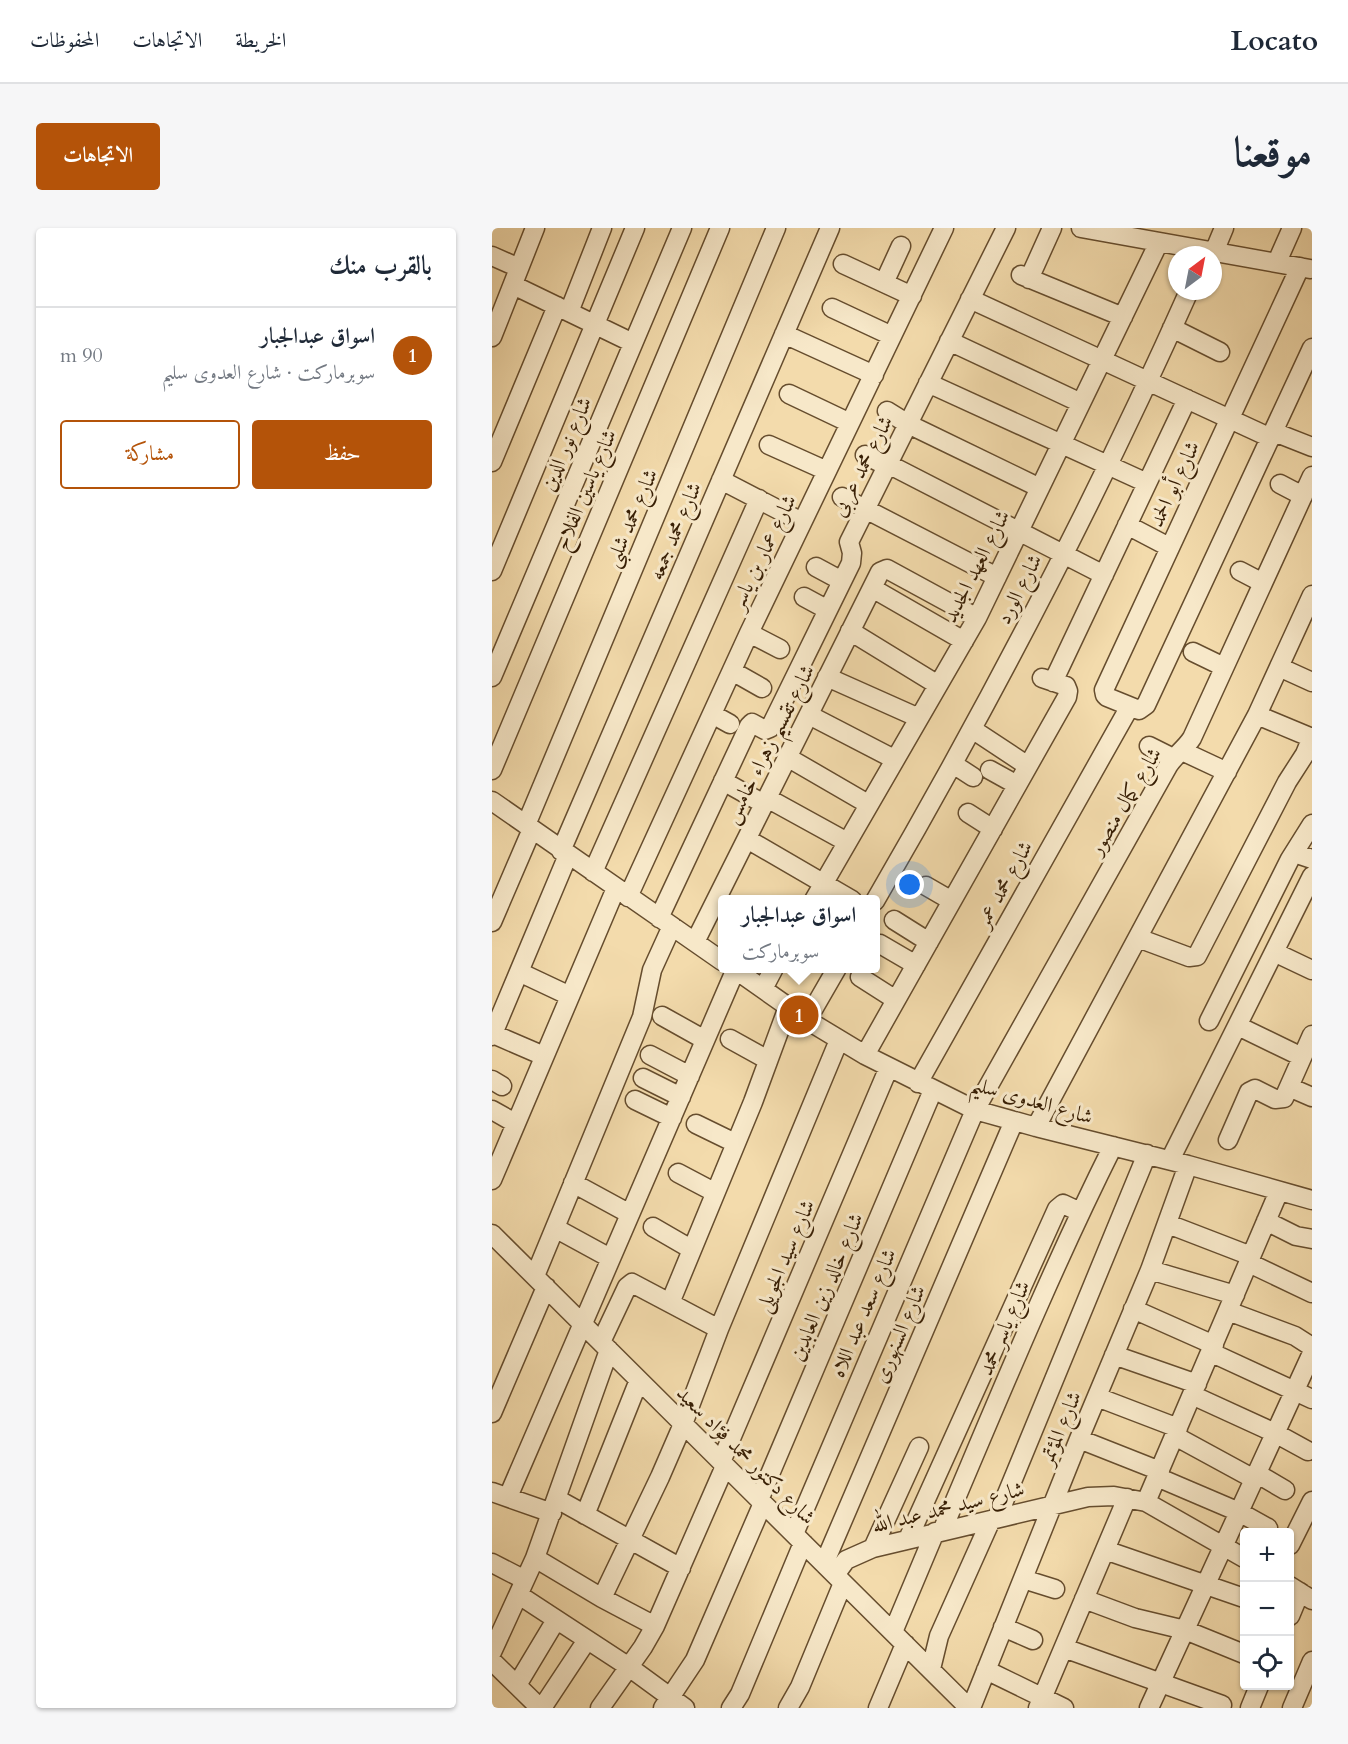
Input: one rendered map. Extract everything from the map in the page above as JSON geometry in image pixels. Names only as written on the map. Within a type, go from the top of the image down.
[{"type":"street","points":[[492,337],[497,308],[516,276],[535,228]]},
{"type":"street","points":[[492,462],[602,228]]},
{"type":"street","points":[[492,571],[635,228]]},
{"type":"street","name":"شارع نور الدين","points":[[492,677],[682,228]]},
{"type":"street","name":"شارع ياسين الفلاح","points":[[492,770],[720,228]]},
{"type":"street","name":"شارع محمد شلبى","points":[[492,922],[776,228]]},
{"type":"street","name":"شارع محمد جمعه","points":[[492,1035],[565,853],[721,480],[830,228]]},
{"type":"street","name":"شارع عمار بن ياسر","points":[[492,1180],[570,996],[712,714],[944,228]]},
{"type":"street","name":"شارع محمد عربى","points":[[723,782],[750,724],[767,730],[771,727],[842,581],[852,557],[849,542],[1006,228]]},
{"type":"street","points":[[1052,228],[1025,277],[1123,317]]},
{"type":"street","points":[[1086,228],[1177,246]]},
{"type":"street","points":[[1213,246],[1224,228]]},
{"type":"street","points":[[1277,262],[1292,228]]},
{"type":"street","name":"شارع العهد الجديد","points":[[817,895],[977,618],[1159,242]]},
{"type":"street","points":[[884,283],[901,246]]},
{"type":"street","points":[[1222,255],[1306,268]]},
{"type":"street","points":[[492,256],[563,309],[633,343]]},
{"type":"street","points":[[843,264],[912,296]]},
{"type":"street","name":"شارع أبو الحمد","points":[[1129,708],[1104,695],[1104,690],[1229,419],[1306,268]]},
{"type":"street","points":[[970,299],[1229,419],[1312,447]]},
{"type":"street","name":"شارع الورد","points":[[879,895],[972,729],[1063,554],[1148,382],[1185,300]]},
{"type":"street","points":[[832,308],[892,336]]},
{"type":"street","points":[[1172,328],[1220,352]]},
{"type":"street","points":[[784,334],[873,375]]},
{"type":"street","points":[[949,341],[1081,403]]},
{"type":"street","points":[[1129,708],[1139,710],[1148,700],[1312,348]]},
{"type":"street","points":[[928,383],[1147,483]]},
{"type":"street","points":[[789,394],[850,423]]},
{"type":"street","points":[[865,1055],[1068,694],[1066,686],[1047,680],[1104,575],[1187,399]]},
{"type":"street","points":[[887,411],[908,424],[1040,488]]},
{"type":"street","points":[[769,444],[827,471]]},
{"type":"street","points":[[865,455],[1104,575]]},
{"type":"street","name":"شارع كمال منصور","points":[[975,1110],[1177,755],[1192,738],[1312,476]]},
{"type":"street","points":[[721,480],[802,522]]},
{"type":"street","points":[[1280,484],[1303,496]]},
{"type":"street","points":[[842,497],[997,577]]},
{"type":"street","points":[[593,872],[759,499]]},
{"type":"street","points":[[1127,525],[1169,547]]},
{"type":"street","points":[[816,567],[842,581]]},
{"type":"street","name":"شارع تقسيم زهراء خامس","points":[[719,895],[880,572],[884,569],[977,618]]},
{"type":"street","points":[[1240,571],[1263,583]]},
{"type":"street","points":[[872,588],[964,641]]},
{"type":"street","points":[[1036,1127],[1227,772],[1280,667],[1307,621],[1312,595]]},
{"type":"street","points":[[804,597],[828,610]]},
{"type":"street","points":[[850,631],[938,685]]},
{"type":"street","points":[[749,633],[780,649]]},
{"type":"street","points":[[1193,652],[1224,667]]},
{"type":"street","points":[[1280,667],[1312,682]]},
{"type":"street","points":[[732,671],[762,688]]},
{"type":"street","points":[[827,677],[919,718]]},
{"type":"street","name":"شارع محمد عمر","points":[[925,1086],[1129,708]]},
{"type":"street","points":[[712,714],[730,724]]},
{"type":"street","points":[[809,715],[894,759]]},
{"type":"street","points":[[1138,938],[1189,957],[1197,956],[1287,782],[1305,754],[1312,738],[1257,715]]},
{"type":"street","points":[[972,729],[1028,766]]},
{"type":"street","points":[[1149,746],[1227,772]]},
{"type":"street","points":[[787,758],[868,804]]},
{"type":"street","points":[[953,764],[1017,786]]},
{"type":"street","points":[[492,1413],[540,1282],[555,1228],[642,1017],[652,970],[666,922],[723,782],[847,842]]},
{"type":"street","name":"شارع العدوى سليم","points":[[493,806],[529,827],[718,958]]},
{"type":"street","points":[[968,813],[993,829]]},
{"type":"street","points":[[1209,1021],[1294,853],[1311,828]]},
{"type":"street","points":[[747,839],[844,895]]},
{"type":"street","points":[[1294,853],[1312,859]]},
{"type":"street","name":"شارع المؤتمر","points":[[969,1708],[1168,1224],[1179,1162],[1238,1026],[1312,876]]},
{"type":"street","points":[[926,886],[952,901]]},
{"type":"street","name":"شارع تقسيم زهراء خامس","points":[[695,942],[718,896]]},
{"type":"street","points":[[894,920],[929,942]]},
{"type":"street","points":[[880,945],[916,965]]},
{"type":"street","points":[[1274,952],[1312,970]]},
{"type":"street","points":[[681,1568],[585,1515],[555,1506],[500,1495],[582,1323],[672,1118],[705,1040],[728,973]]},
{"type":"street","name":"شارع العدوى سليم","points":[[739,973],[807,1020],[865,1055],[975,1110],[1179,1162],[1312,1200]]},
{"type":"street","points":[[762,989],[772,973]]},
{"type":"street","points":[[807,1020],[835,973]]},
{"type":"street","points":[[517,977],[542,995]]},
{"type":"street","points":[[517,977],[570,996]]},
{"type":"street","points":[[860,977],[896,1000]]},
{"type":"street","points":[[670,1303],[788,1007]]},
{"type":"street","points":[[662,1016],[705,1040]]},
{"type":"street","points":[[1238,1026],[1302,1057]]},
{"type":"street","points":[[492,1035],[544,1056]]},
{"type":"street","points":[[1228,1140],[1249,1092],[1255,1089],[1279,1100],[1284,1098],[1312,1035]]},
{"type":"street","points":[[730,1039],[768,1060]]},
{"type":"street","points":[[602,1598],[683,1424],[719,1329],[840,1040]]},
{"type":"street","points":[[650,1055],[690,1076]]},
{"type":"street","name":"شارع سيد الجويلى","points":[[600,1708],[655,1626],[889,1067]]},
{"type":"street","points":[[643,1078],[681,1097]]},
{"type":"street","name":"شارع خالد زين العابدين","points":[[673,1705],[695,1660],[761,1502],[925,1086]]},
{"type":"street","points":[[1289,1087],[1312,1097]]},
{"type":"street","points":[[635,1100],[672,1118]]},
{"type":"street","points":[[492,1110],[515,1123]]},
{"type":"street","name":"شارع سعد عبد اللاه","points":[[731,1708],[740,1694],[798,1539],[975,1110]]},
{"type":"street","name":"شارع السنهورى","points":[[788,1708],[801,1687],[834,1574],[921,1342],[1014,1121]]},
{"type":"street","points":[[696,1124],[735,1143]]},
{"type":"street","name":"شارع ياسر محمد","points":[[878,1708],[899,1638],[939,1532],[1080,1212],[1113,1146]]},
{"type":"street","points":[[931,1670],[939,1636],[994,1519],[1147,1154]]},
{"type":"street","points":[[678,1173],[714,1192]]},
{"type":"street","points":[[573,1183],[630,1214]]},
{"type":"street","points":[[1146,1502],[1279,1191]]},
{"type":"street","points":[[908,1539],[1057,1209],[1063,1204],[1080,1212]]},
{"type":"street","points":[[1266,1221],[1296,1236],[1312,1239]]},
{"type":"street","points":[[1168,1224],[1250,1259],[1312,1293]]},
{"type":"street","points":[[653,1227],[691,1249]]},
{"type":"street","points":[[555,1228],[610,1258]]},
{"type":"street","name":"شارع دكتور محمد فؤاد سعيد","points":[[492,1234],[969,1708]]},
{"type":"street","points":[[1150,1270],[1232,1303],[1312,1347]]},
{"type":"street","points":[[492,1652],[500,1615],[522,1588],[555,1506],[605,1346],[628,1284],[635,1284],[719,1329]]},
{"type":"street","points":[[1133,1309],[1312,1399]]},
{"type":"street","points":[[1149,1708],[1312,1353]]},
{"type":"street","points":[[1114,1355],[1195,1389],[1308,1451]]},
{"type":"street","points":[[585,1515],[639,1380]]},
{"type":"street","points":[[1097,1396],[1176,1432],[1285,1490]]},
{"type":"street","points":[[1079,1438],[1239,1512],[1268,1528]]},
{"type":"street","points":[[873,1548],[919,1447]]},
{"type":"street","name":"شارع سيد محمد عبد الله","points":[[834,1574],[846,1560],[873,1548],[1088,1497],[1127,1498],[1146,1502],[1240,1555]]},
{"type":"street","points":[[1041,1703],[1127,1498]]},
{"type":"street","points":[[1294,1537],[1312,1501]]},
{"type":"street","points":[[1105,1551],[1240,1596]]},
{"type":"street","points":[[535,1558],[655,1626]]},
{"type":"street","points":[[492,1563],[556,1620],[629,1667],[673,1705]]},
{"type":"street","points":[[1023,1579],[1055,1589]]},
{"type":"street","points":[[1294,1607],[1300,1593]]},
{"type":"street","points":[[1084,1599],[1136,1617],[1185,1630],[1240,1652]]},
{"type":"street","points":[[517,1685],[556,1620]]},
{"type":"street","points":[[1003,1627],[1033,1640]]},
{"type":"street","points":[[492,1661],[541,1708],[587,1640]]},
{"type":"street","points":[[1064,1648],[1222,1705]]},
{"type":"street","points":[[1292,1708],[1312,1661]]},
{"type":"street","points":[[986,1670],[1041,1703],[1064,1708]]},
{"type":"street","points":[[1250,1708],[1258,1690]]},
{"type":"place","name":"اسواق عبدالجبار","points":[[799,1015]]}]
